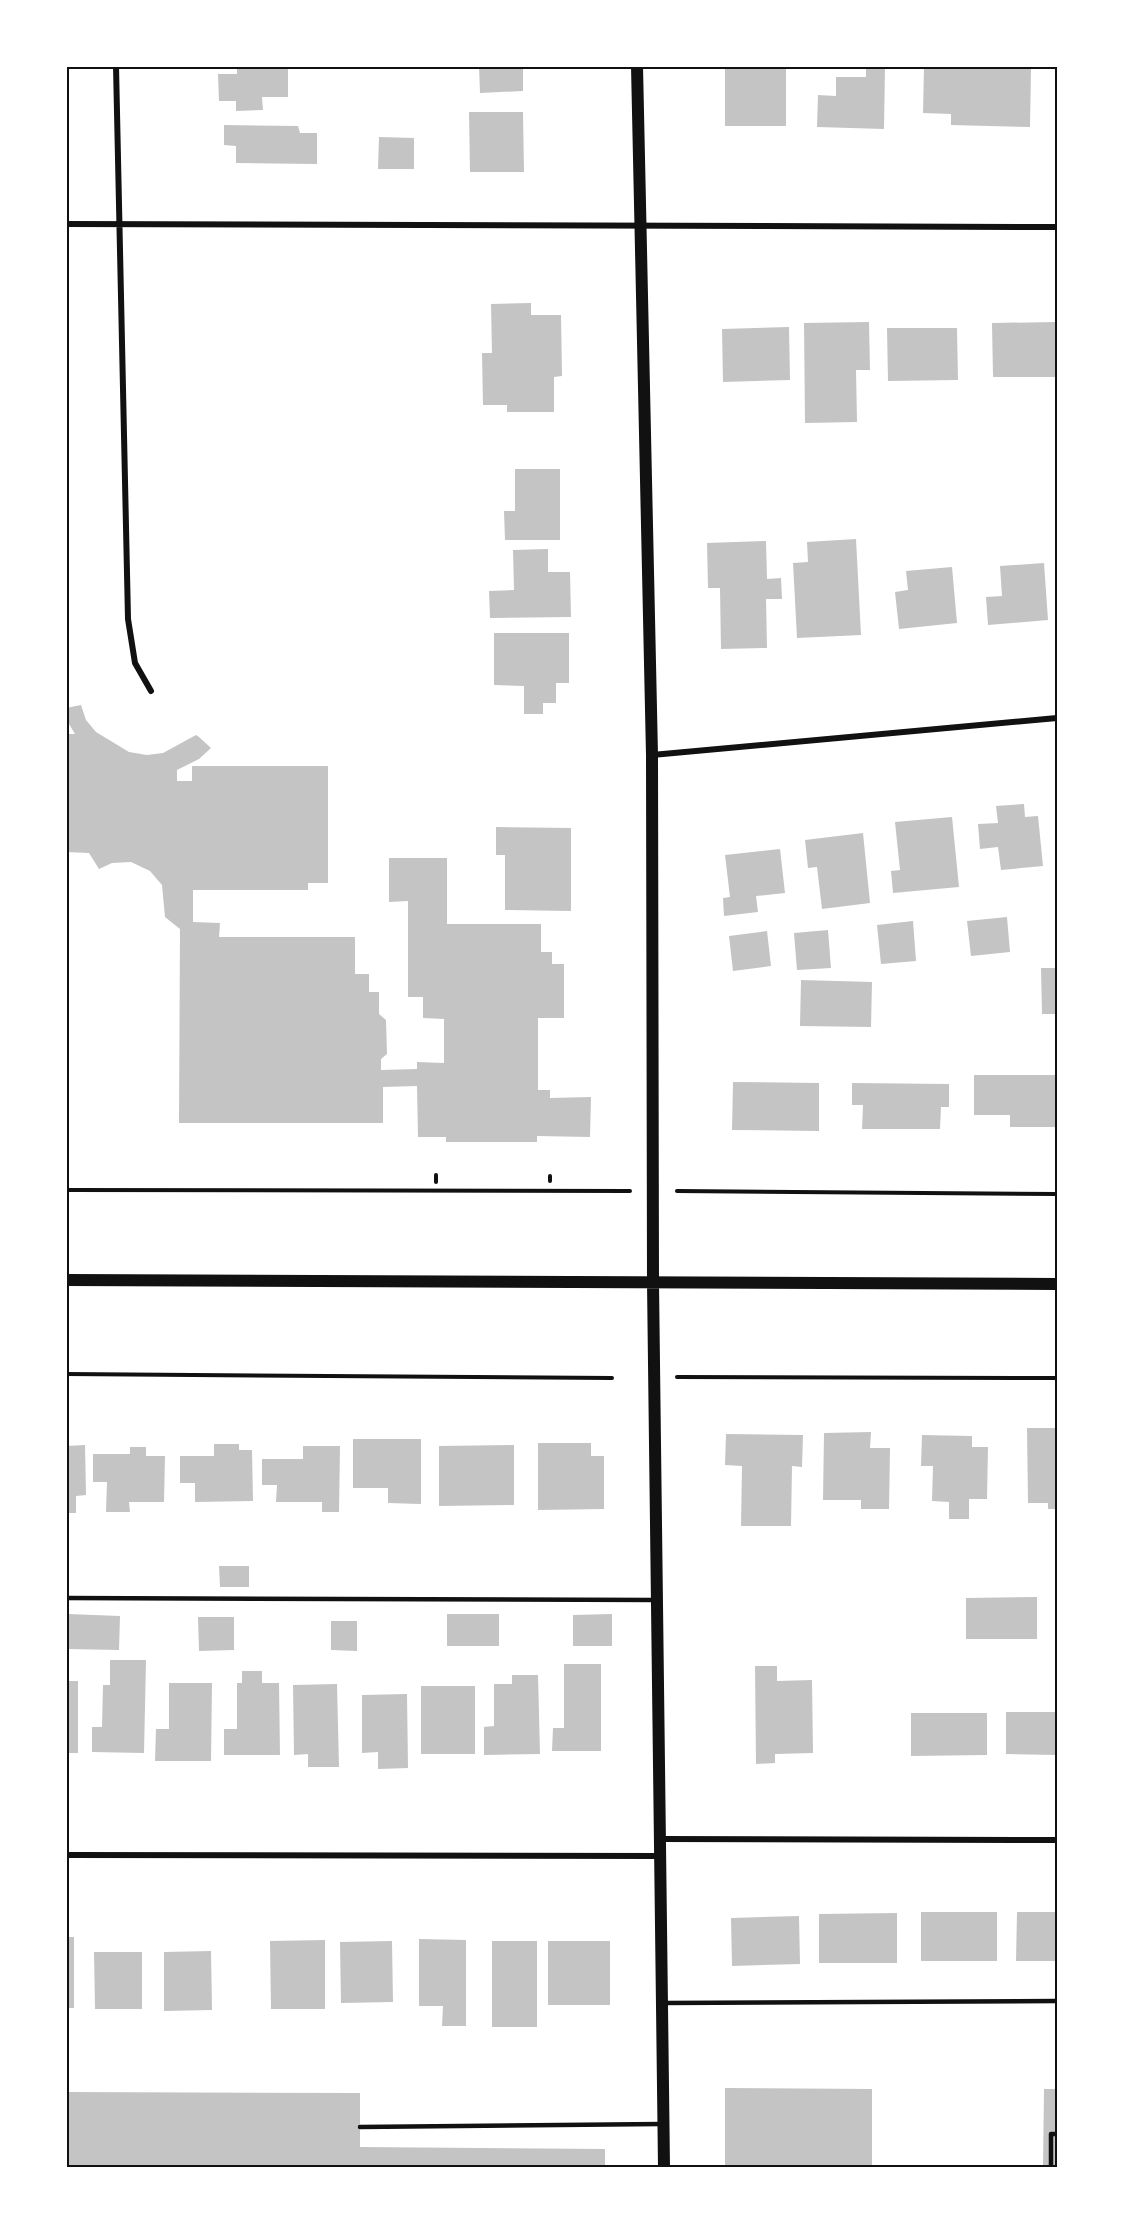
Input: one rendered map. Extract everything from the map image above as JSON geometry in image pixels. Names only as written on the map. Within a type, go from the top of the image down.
[{"type":"main road","points":[[637,66],[652,755],[653,1283],[664,2167]]},
{"type":"main road","points":[[66,1280],[1057,1284]]},
{"type":"street","points":[[116,66],[128,620],[135,663],[151,691]]},
{"type":"street","points":[[66,224],[1057,227]]},
{"type":"street","points":[[652,755],[1057,718]]},
{"type":"street","points":[[660,1839],[1057,1840]]},
{"type":"street","points":[[66,1855],[661,1856]]},
{"type":"lane","points":[[66,1598],[657,1600]]},
{"type":"lane","points":[[662,2003],[1057,2001]]},
{"type":"lane","points":[[360,2127],[664,2124]]},
{"type":"lane","points":[[1051,2167],[1051,2134],[1057,2134]]},
{"type":"path","points":[[436,1175],[436,1182]]},
{"type":"path","points":[[66,1190],[1057,1194]]},
{"type":"path","points":[[66,1374],[612,1378]]},
{"type":"path","points":[[654,1377],[1057,1378]]},
{"type":"building","points":[[237,66],[288,66],[288,97],[262,97],[263,110],[236,111],[236,101],[219,101],[218,74],[237,74]]},
{"type":"building","points":[[479,66],[523,66],[523,91],[480,93]]},
{"type":"building","points":[[725,66],[786,66],[786,126],[725,126]]},
{"type":"building","points":[[924,66],[1031,68],[1030,127],[951,125],[951,114],[923,113]]},
{"type":"building","points":[[866,67],[885,67],[884,129],[817,127],[818,95],[836,96],[836,77],[866,77]]},
{"type":"building","points":[[469,112],[523,112],[524,172],[470,172]]},
{"type":"building","points":[[224,125],[298,126],[300,133],[317,133],[317,164],[236,163],[236,146],[224,145]]},
{"type":"building","points":[[379,137],[414,138],[414,169],[378,169]]},
{"type":"building","points":[[531,303],[531,315],[561,315],[562,376],[554,377],[554,412],[507,412],[507,405],[483,405],[482,353],[492,353],[491,304]]},
{"type":"building","points":[[869,322],[870,370],[856,370],[857,422],[805,423],[804,323]]},
{"type":"building","points":[[1057,322],[1057,377],[993,377],[992,323]]},
{"type":"building","points":[[789,327],[790,380],[723,382],[722,329]]},
{"type":"building","points":[[887,328],[957,328],[958,380],[888,381]]},
{"type":"building","points":[[515,469],[560,469],[560,540],[505,540],[504,511],[515,511]]},
{"type":"building","points":[[856,539],[861,635],[797,638],[793,563],[808,562],[807,542]]},
{"type":"building","points":[[766,541],[767,579],[781,578],[782,599],[766,599],[767,648],[721,649],[720,588],[708,588],[707,543]]},
{"type":"building","points":[[548,549],[548,572],[570,572],[571,617],[490,618],[489,591],[514,590],[513,550]]},
{"type":"building","points":[[1044,563],[1048,620],[988,625],[986,597],[1002,596],[1000,566]]},
{"type":"building","points":[[952,567],[957,623],[899,629],[895,592],[908,590],[906,571]]},
{"type":"building","points":[[494,633],[569,633],[569,683],[556,683],[556,703],[543,703],[543,714],[524,714],[524,686],[494,685]]},
{"type":"building","points":[[81,705],[86,720],[96,732],[129,752],[147,755],[163,753],[196,735],[199,737],[211,748],[199,759],[177,770],[177,781],[192,781],[192,766],[328,766],[328,883],[308,883],[308,890],[193,890],[193,922],[220,923],[219,937],[355,937],[355,974],[369,974],[369,992],[379,992],[379,1014],[386,1020],[387,1054],[381,1059],[381,1070],[417,1069],[417,1062],[444,1063],[444,1019],[423,1018],[423,997],[408,997],[408,901],[389,902],[389,858],[447,858],[447,924],[541,924],[541,952],[552,952],[552,964],[564,964],[564,1018],[538,1018],[538,1090],[550,1090],[550,1098],[591,1097],[590,1137],[537,1136],[537,1142],[446,1142],[446,1137],[418,1137],[417,1086],[383,1087],[383,1123],[179,1123],[180,929],[165,917],[162,885],[150,871],[131,862],[112,863],[99,869],[89,853],[66,852],[66,734],[75,734],[66,719],[66,708]]},
{"type":"building","points":[[1024,804],[1025,817],[1038,816],[1043,866],[1001,870],[998,847],[980,849],[978,824],[998,823],[996,806]]},
{"type":"building","points":[[952,817],[959,887],[893,893],[891,871],[900,870],[895,822]]},
{"type":"building","points":[[496,827],[571,828],[571,911],[505,910],[505,855],[496,855]]},
{"type":"building","points":[[863,833],[870,903],[822,909],[817,867],[808,868],[805,840]]},
{"type":"building","points":[[780,849],[785,893],[756,896],[758,912],[724,916],[723,898],[730,897],[725,855]]},
{"type":"building","points":[[1007,917],[1010,952],[971,956],[967,921]]},
{"type":"building","points":[[913,921],[916,961],[881,964],[877,925]]},
{"type":"building","points":[[828,930],[831,968],[797,970],[794,933]]},
{"type":"building","points":[[767,931],[771,966],[733,971],[729,936]]},
{"type":"building","points":[[1041,968],[1057,968],[1057,1014],[1042,1014]]},
{"type":"building","points":[[801,980],[872,982],[871,1027],[800,1026]]},
{"type":"building","points":[[974,1075],[1057,1075],[1057,1127],[1010,1127],[1010,1115],[974,1115]]},
{"type":"building","points":[[733,1082],[819,1083],[819,1131],[732,1130]]},
{"type":"building","points":[[852,1083],[949,1084],[949,1107],[941,1107],[940,1129],[862,1129],[863,1105],[852,1105]]},
{"type":"building","points":[[1027,1428],[1057,1428],[1057,1509],[1048,1509],[1048,1503],[1028,1503]]},
{"type":"building","points":[[871,1432],[870,1448],[890,1448],[889,1509],[861,1509],[861,1500],[823,1500],[824,1433]]},
{"type":"building","points":[[726,1434],[803,1435],[802,1467],[792,1466],[791,1526],[741,1526],[742,1466],[725,1465]]},
{"type":"building","points":[[922,1435],[972,1436],[972,1447],[988,1447],[987,1499],[969,1499],[969,1519],[949,1519],[949,1502],[932,1501],[933,1466],[921,1466]]},
{"type":"building","points":[[353,1439],[421,1439],[421,1504],[388,1503],[388,1488],[353,1488]]},
{"type":"building","points":[[538,1443],[591,1443],[591,1456],[604,1456],[604,1509],[538,1510]]},
{"type":"building","points":[[214,1444],[239,1444],[239,1450],[252,1450],[253,1501],[195,1502],[195,1483],[180,1483],[180,1456],[214,1456]]},
{"type":"building","points":[[85,1445],[86,1495],[76,1496],[76,1513],[66,1513],[66,1446]]},
{"type":"building","points":[[514,1445],[514,1505],[439,1506],[439,1446]]},
{"type":"building","points":[[303,1446],[340,1446],[339,1512],[322,1512],[322,1502],[276,1502],[277,1485],[262,1485],[262,1459],[303,1459]]},
{"type":"building","points":[[130,1447],[146,1447],[146,1456],[165,1456],[164,1502],[129,1502],[130,1512],[106,1512],[107,1482],[93,1482],[93,1454],[130,1454]]},
{"type":"building","points":[[219,1566],[249,1566],[249,1587],[220,1587]]},
{"type":"building","points":[[1037,1597],[1037,1639],[966,1639],[966,1598]]},
{"type":"building","points":[[68,1614],[120,1616],[119,1650],[68,1649]]},
{"type":"building","points":[[447,1614],[499,1614],[499,1646],[447,1646]]},
{"type":"building","points":[[612,1614],[612,1646],[573,1646],[573,1615]]},
{"type":"building","points":[[198,1617],[234,1617],[234,1650],[199,1651]]},
{"type":"building","points":[[331,1621],[357,1621],[357,1651],[331,1650]]},
{"type":"building","points":[[110,1660],[146,1660],[144,1753],[92,1752],[92,1727],[102,1727],[103,1685],[110,1685]]},
{"type":"building","points":[[564,1664],[601,1664],[601,1751],[552,1751],[553,1728],[564,1728]]},
{"type":"building","points":[[755,1666],[777,1666],[777,1681],[812,1680],[813,1753],[775,1754],[775,1763],[756,1764]]},
{"type":"building","points":[[242,1671],[262,1671],[262,1683],[279,1683],[280,1755],[224,1755],[224,1729],[237,1729],[237,1683],[242,1683]]},
{"type":"building","points":[[512,1675],[538,1675],[540,1754],[484,1755],[484,1727],[494,1726],[494,1684],[512,1684]]},
{"type":"building","points":[[66,1681],[78,1681],[78,1753],[66,1753]]},
{"type":"building","points":[[169,1683],[212,1683],[211,1761],[155,1761],[156,1729],[169,1729]]},
{"type":"building","points":[[337,1684],[339,1767],[308,1767],[308,1754],[294,1755],[293,1685]]},
{"type":"building","points":[[421,1686],[475,1686],[475,1754],[421,1754]]},
{"type":"building","points":[[407,1694],[408,1768],[378,1769],[378,1752],[362,1753],[362,1695]]},
{"type":"building","points":[[1006,1712],[1057,1712],[1057,1755],[1006,1754]]},
{"type":"building","points":[[911,1713],[987,1713],[987,1755],[911,1756]]},
{"type":"building","points":[[921,1912],[997,1912],[997,1961],[921,1961]]},
{"type":"building","points":[[1017,1912],[1057,1912],[1057,1961],[1016,1961]]},
{"type":"building","points":[[897,1913],[897,1963],[819,1963],[819,1914]]},
{"type":"building","points":[[799,1916],[800,1964],[732,1966],[731,1918]]},
{"type":"building","points":[[66,1937],[74,1937],[74,2008],[66,2008]]},
{"type":"building","points":[[419,1939],[466,1940],[466,2026],[442,2026],[443,2006],[419,2006]]},
{"type":"building","points":[[325,1940],[325,2009],[271,2009],[270,1941]]},
{"type":"building","points":[[392,1941],[393,2002],[341,2003],[340,1942]]},
{"type":"building","points":[[492,1941],[537,1941],[537,2027],[492,2027]]},
{"type":"building","points":[[548,1941],[610,1941],[610,2005],[548,2005]]},
{"type":"building","points":[[211,1951],[212,2010],[164,2011],[164,1952]]},
{"type":"building","points":[[94,1952],[142,1952],[142,2009],[95,2009]]},
{"type":"building","points":[[725,2088],[872,2089],[872,2167],[725,2167]]},
{"type":"building","points":[[1044,2089],[1057,2089],[1057,2167],[1043,2167]]},
{"type":"building","points":[[66,2092],[360,2093],[360,2147],[605,2149],[605,2167],[66,2167]]}]
